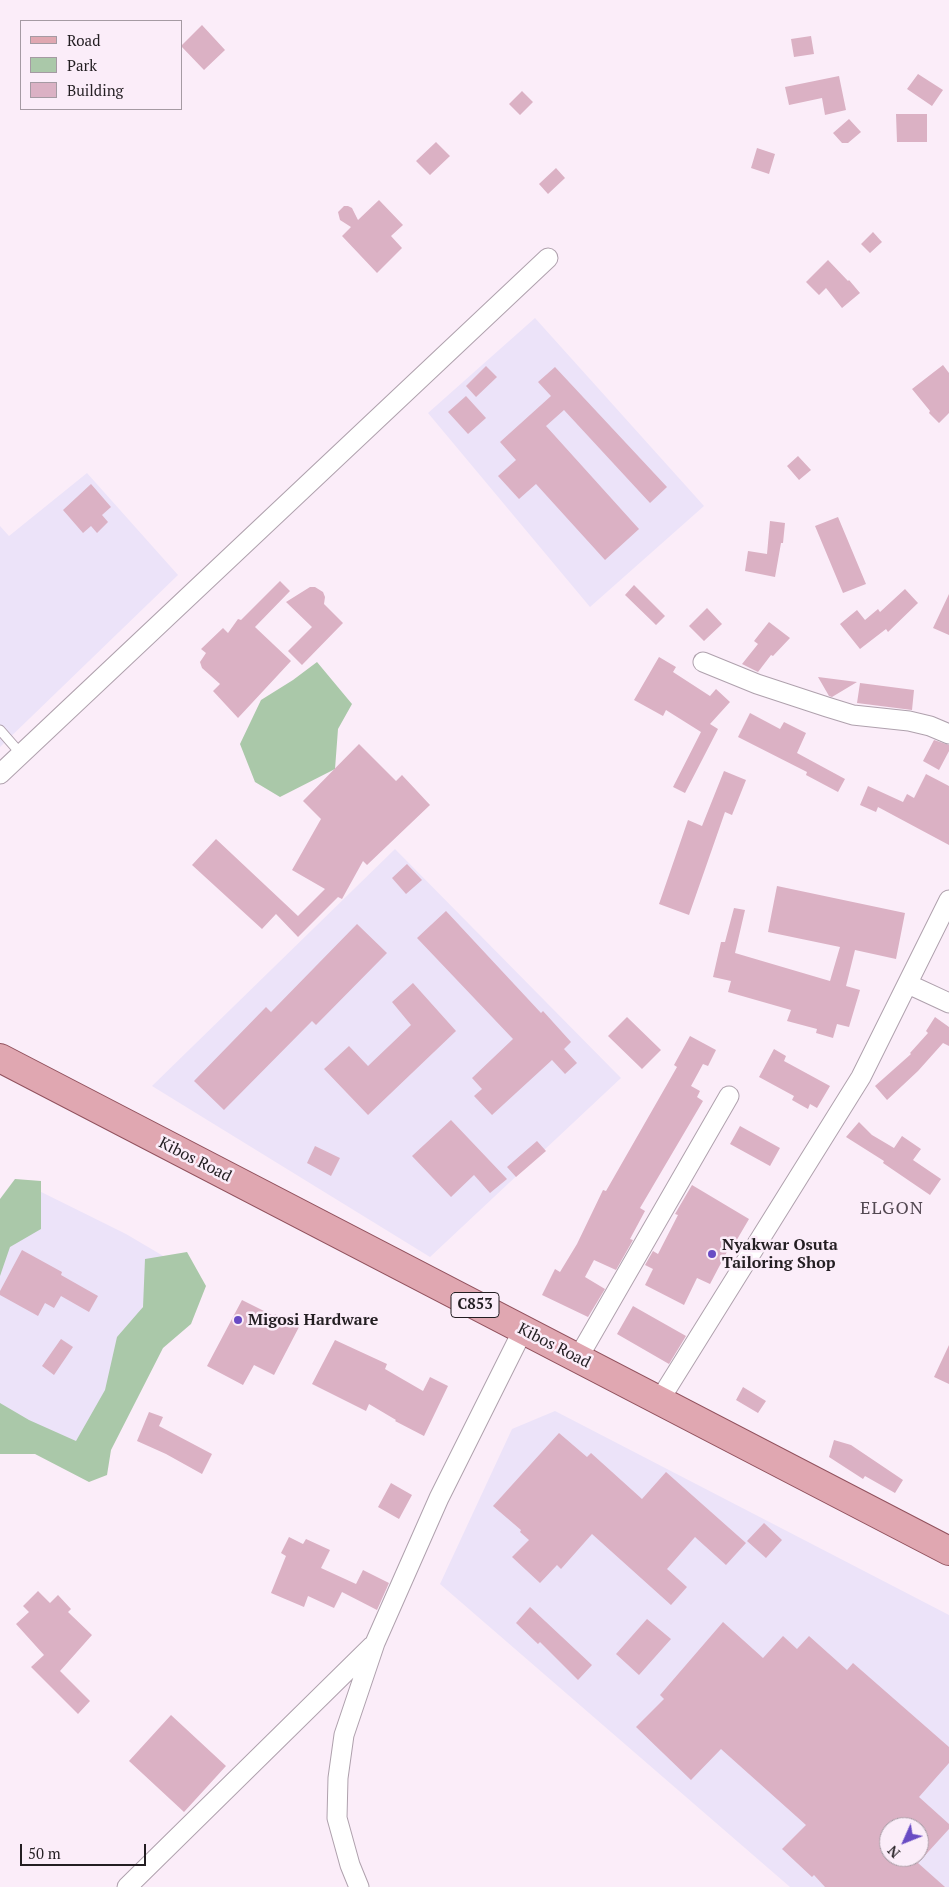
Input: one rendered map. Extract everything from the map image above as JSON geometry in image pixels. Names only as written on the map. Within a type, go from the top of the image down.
[{"type":"main road","name":"Kibos Road","points":[[0,1058],[949,1551]]},
{"type":"street","points":[[0,774],[548,258]]},
{"type":"street","points":[[703,662],[757,684],[844,712],[909,721],[930,726],[949,734]]},
{"type":"street","points":[[659,1401],[861,1077],[949,900]]},
{"type":"street","points":[[908,984],[949,1003]]},
{"type":"street","points":[[578,1358],[729,1096]]},
{"type":"street","points":[[359,1887],[336,1818],[338,1778],[344,1734],[375,1643],[440,1498],[523,1330]]},
{"type":"street","points":[[127,1887],[375,1643]]},
{"type":"lane","points":[[0,730],[21,754]]},
{"type":"shaded area","points":[[535,318],[704,506],[590,607],[428,413]]},
{"type":"shaded area","points":[[87,473],[178,575],[0,747],[0,526],[9,536]]},
{"type":"shaded area","points":[[395,849],[621,1078],[430,1257],[152,1086]]},
{"type":"shaded area","points":[[15,1179],[126,1234],[165,1257],[75,1458],[0,1412],[0,1216]]},
{"type":"shaded area","points":[[555,1411],[949,1615],[949,1887],[790,1887],[440,1584],[512,1429]]},
{"type":"green space","points":[[317,662],[352,704],[338,729],[335,769],[280,797],[255,782],[240,744],[261,700]]},
{"type":"green space","points":[[15,1179],[41,1181],[41,1229],[10,1247],[0,1276],[0,1199]]},
{"type":"green space","points":[[187,1252],[206,1286],[191,1324],[163,1348],[111,1450],[107,1475],[89,1482],[35,1454],[0,1454],[0,1403],[29,1420],[76,1441],[105,1390],[117,1337],[143,1307],[145,1259]]},
{"type":"building","points":[[202,25],[225,50],[204,70],[182,45]]},
{"type":"building","points":[[811,36],[814,54],[794,57],[791,39]]},
{"type":"building","points":[[918,74],[943,90],[932,106],[907,89]]},
{"type":"building","points":[[839,76],[846,110],[825,115],[822,98],[789,105],[785,87]]},
{"type":"building","points":[[522,91],[533,102],[520,115],[509,104]]},
{"type":"building","points":[[896,114],[927,114],[927,142],[897,142]]},
{"type":"building","points":[[849,119],[861,132],[848,143],[842,143],[833,133]]},
{"type":"building","points":[[436,142],[450,156],[430,175],[416,161]]},
{"type":"building","points":[[757,148],[775,154],[769,174],[751,168]]},
{"type":"building","points":[[556,168],[565,178],[548,194],[539,184]]},
{"type":"building","points":[[379,200],[403,225],[391,236],[402,248],[377,273],[342,236],[351,227],[340,220],[338,212],[344,206],[348,206],[352,208],[358,220]]},
{"type":"building","points":[[873,232],[882,242],[870,253],[861,244]]},
{"type":"building","points":[[828,260],[860,293],[842,308],[826,288],[819,295],[806,282]]},
{"type":"building","points":[[943,365],[949,373],[949,413],[939,423],[929,413],[930,411],[912,389]]},
{"type":"building","points":[[486,366],[497,377],[476,397],[466,386]]},
{"type":"building","points":[[555,367],[667,487],[650,503],[564,410],[546,426],[639,529],[605,560],[536,484],[519,499],[498,476],[516,460],[500,442],[551,396],[538,382]]},
{"type":"building","points":[[466,396],[486,418],[468,434],[448,412]]},
{"type":"building","points":[[798,456],[811,470],[799,480],[787,466]]},
{"type":"building","points":[[91,484],[111,507],[102,515],[108,522],[97,533],[91,526],[83,533],[63,510]]},
{"type":"building","points":[[838,517],[866,584],[843,593],[815,526]]},
{"type":"building","points":[[770,521],[785,523],[783,543],[781,543],[775,577],[745,571],[748,551],[767,554]]},
{"type":"building","points":[[280,581],[290,591],[255,627],[291,661],[238,718],[213,691],[220,684],[202,668],[200,662],[206,653],[201,649],[223,628],[228,633],[238,619],[241,620]]},
{"type":"building","points":[[634,585],[665,616],[656,625],[625,595]]},
{"type":"building","points":[[310,587],[315,587],[323,592],[325,597],[324,604],[343,623],[302,665],[288,651],[312,627],[286,602]]},
{"type":"building","points":[[905,589],[918,603],[888,632],[886,629],[860,649],[840,624],[857,610],[865,620],[878,609],[880,612]]},
{"type":"building","points":[[949,594],[949,635],[933,628]]},
{"type":"building","points":[[707,608],[722,624],[704,641],[689,626]]},
{"type":"building","points":[[769,622],[790,638],[773,656],[771,655],[758,672],[742,664],[758,644],[754,641]]},
{"type":"building","points":[[659,657],[676,667],[673,672],[710,696],[716,689],[730,702],[710,724],[718,729],[685,793],[673,787],[701,732],[666,710],[663,716],[634,700]]},
{"type":"building","points":[[818,677],[857,682],[832,697],[829,696]]},
{"type":"building","points":[[860,683],[914,690],[912,710],[857,703]]},
{"type":"building","points":[[750,713],[780,729],[784,722],[806,733],[797,753],[845,779],[838,792],[806,775],[807,772],[738,737]]},
{"type":"building","points":[[934,740],[949,745],[949,751],[939,770],[923,761]]},
{"type":"building","points":[[359,744],[396,781],[402,775],[430,805],[367,865],[363,861],[342,899],[338,897],[298,937],[276,914],[262,929],[192,865],[216,839],[298,916],[325,889],[292,870],[321,819],[303,801]]},
{"type":"building","points":[[724,771],[746,780],[732,815],[725,812],[689,915],[659,904],[688,820],[702,826]]},
{"type":"building","points":[[926,774],[949,786],[949,845],[878,807],[876,812],[860,805],[868,786],[903,802],[907,794],[914,798]]},
{"type":"building","points":[[407,864],[422,880],[406,894],[392,878]]},
{"type":"building","points":[[777,886],[905,913],[896,959],[855,950],[846,986],[860,990],[849,1027],[837,1024],[833,1038],[816,1033],[817,1029],[787,1021],[791,1010],[728,992],[731,981],[713,977],[721,942],[725,942],[734,908],[745,910],[735,953],[830,981],[840,947],[768,932]]},
{"type":"building","points":[[446,911],[541,1013],[543,1011],[571,1042],[564,1049],[577,1063],[565,1074],[552,1060],[492,1115],[474,1096],[482,1089],[472,1078],[513,1039],[417,938]]},
{"type":"building","points":[[357,924],[387,953],[316,1025],[312,1021],[224,1110],[194,1081],[266,1007],[271,1012]]},
{"type":"building","points":[[413,983],[456,1031],[368,1115],[324,1069],[349,1046],[368,1066],[411,1025],[392,1002]]},
{"type":"building","points":[[627,1017],[661,1050],[642,1069],[608,1036]]},
{"type":"building","points":[[935,1017],[949,1027],[949,1046],[943,1043],[918,1071],[887,1100],[875,1086],[911,1054],[928,1033],[926,1031]]},
{"type":"building","points":[[690,1036],[716,1050],[708,1066],[703,1064],[691,1086],[700,1091],[697,1097],[703,1101],[640,1208],[645,1211],[630,1239],[633,1240],[616,1270],[594,1260],[585,1277],[605,1289],[588,1317],[542,1295],[555,1269],[560,1272],[577,1244],[603,1190],[606,1191],[677,1067],[674,1065]]},
{"type":"building","points":[[774,1049],[786,1056],[784,1061],[830,1086],[817,1108],[810,1104],[808,1109],[792,1100],[794,1096],[759,1077]]},
{"type":"building","points":[[451,1120],[507,1179],[490,1193],[474,1175],[451,1197],[412,1156]]},
{"type":"building","points":[[859,1122],[872,1135],[894,1148],[902,1136],[921,1149],[913,1160],[941,1179],[930,1195],[883,1163],[884,1161],[846,1137]]},
{"type":"building","points":[[740,1126],[780,1148],[770,1166],[730,1144]]},
{"type":"building","points":[[537,1141],[546,1151],[516,1177],[507,1167]]},
{"type":"building","points":[[315,1146],[340,1158],[331,1176],[307,1163]]},
{"type":"building","points":[[692,1185],[749,1219],[732,1248],[730,1246],[710,1284],[697,1278],[684,1305],[645,1285],[653,1269],[645,1265],[653,1251],[658,1254],[678,1215],[675,1214]]},
{"type":"building","points":[[22,1250],[62,1272],[61,1275],[98,1296],[89,1312],[61,1296],[54,1308],[45,1303],[38,1316],[0,1295],[0,1291]]},
{"type":"building","points":[[242,1300],[299,1327],[274,1375],[254,1365],[243,1385],[207,1366]]},
{"type":"building","points":[[633,1306],[686,1336],[669,1364],[617,1334]]},
{"type":"building","points":[[61,1339],[73,1347],[54,1375],[42,1366]]},
{"type":"building","points":[[335,1340],[387,1364],[385,1369],[423,1391],[430,1377],[448,1386],[424,1436],[395,1421],[369,1404],[366,1411],[312,1384]]},
{"type":"building","points":[[949,1345],[949,1384],[934,1377]]},
{"type":"building","points":[[743,1387],[766,1401],[758,1413],[736,1400]]},
{"type":"building","points":[[149,1412],[163,1417],[159,1426],[212,1454],[202,1474],[166,1454],[137,1441]]},
{"type":"building","points":[[559,1433],[587,1457],[591,1453],[642,1499],[666,1472],[746,1543],[726,1565],[695,1537],[667,1569],[687,1587],[671,1605],[592,1534],[561,1569],[557,1565],[540,1583],[512,1557],[529,1540],[520,1532],[521,1530],[493,1506]]},
{"type":"building","points":[[834,1440],[851,1445],[903,1480],[895,1493],[865,1476],[863,1479],[829,1457]]},
{"type":"building","points":[[391,1483],[412,1495],[399,1519],[378,1507]]},
{"type":"building","points":[[764,1523],[782,1540],[766,1558],[747,1541]]},
{"type":"building","points":[[289,1537],[303,1544],[306,1539],[330,1550],[321,1568],[356,1584],[363,1570],[389,1583],[377,1610],[342,1592],[334,1608],[308,1596],[304,1607],[271,1593],[286,1556],[281,1553]]},
{"type":"building","points":[[38,1591],[50,1603],[58,1595],[71,1609],[68,1612],[92,1635],[60,1671],[90,1701],[78,1714],[31,1667],[44,1655],[16,1624],[29,1612],[23,1606]]},
{"type":"building","points":[[530,1607],[592,1665],[578,1680],[540,1642],[538,1644],[516,1623]]},
{"type":"building","points":[[647,1619],[671,1639],[639,1675],[616,1654]]},
{"type":"building","points":[[723,1622],[763,1658],[783,1636],[797,1649],[809,1636],[847,1670],[853,1663],[949,1747],[949,1763],[919,1797],[949,1824],[949,1829],[929,1851],[929,1817],[879,1817],[879,1867],[922,1867],[945,1887],[825,1887],[814,1875],[812,1877],[782,1849],[806,1825],[721,1749],[691,1780],[636,1727],[664,1699],[660,1695]]},
{"type":"building","points":[[171,1715],[226,1766],[184,1812],[129,1761]]},
{"type":"place","name":"Nyakwar Osuta Tailoring Shop","points":[[712,1254]]},
{"type":"place","name":"Migosi Hardware","points":[[238,1320]]},
{"type":"district","name":"ELGON","points":[[892,1209]]}]
